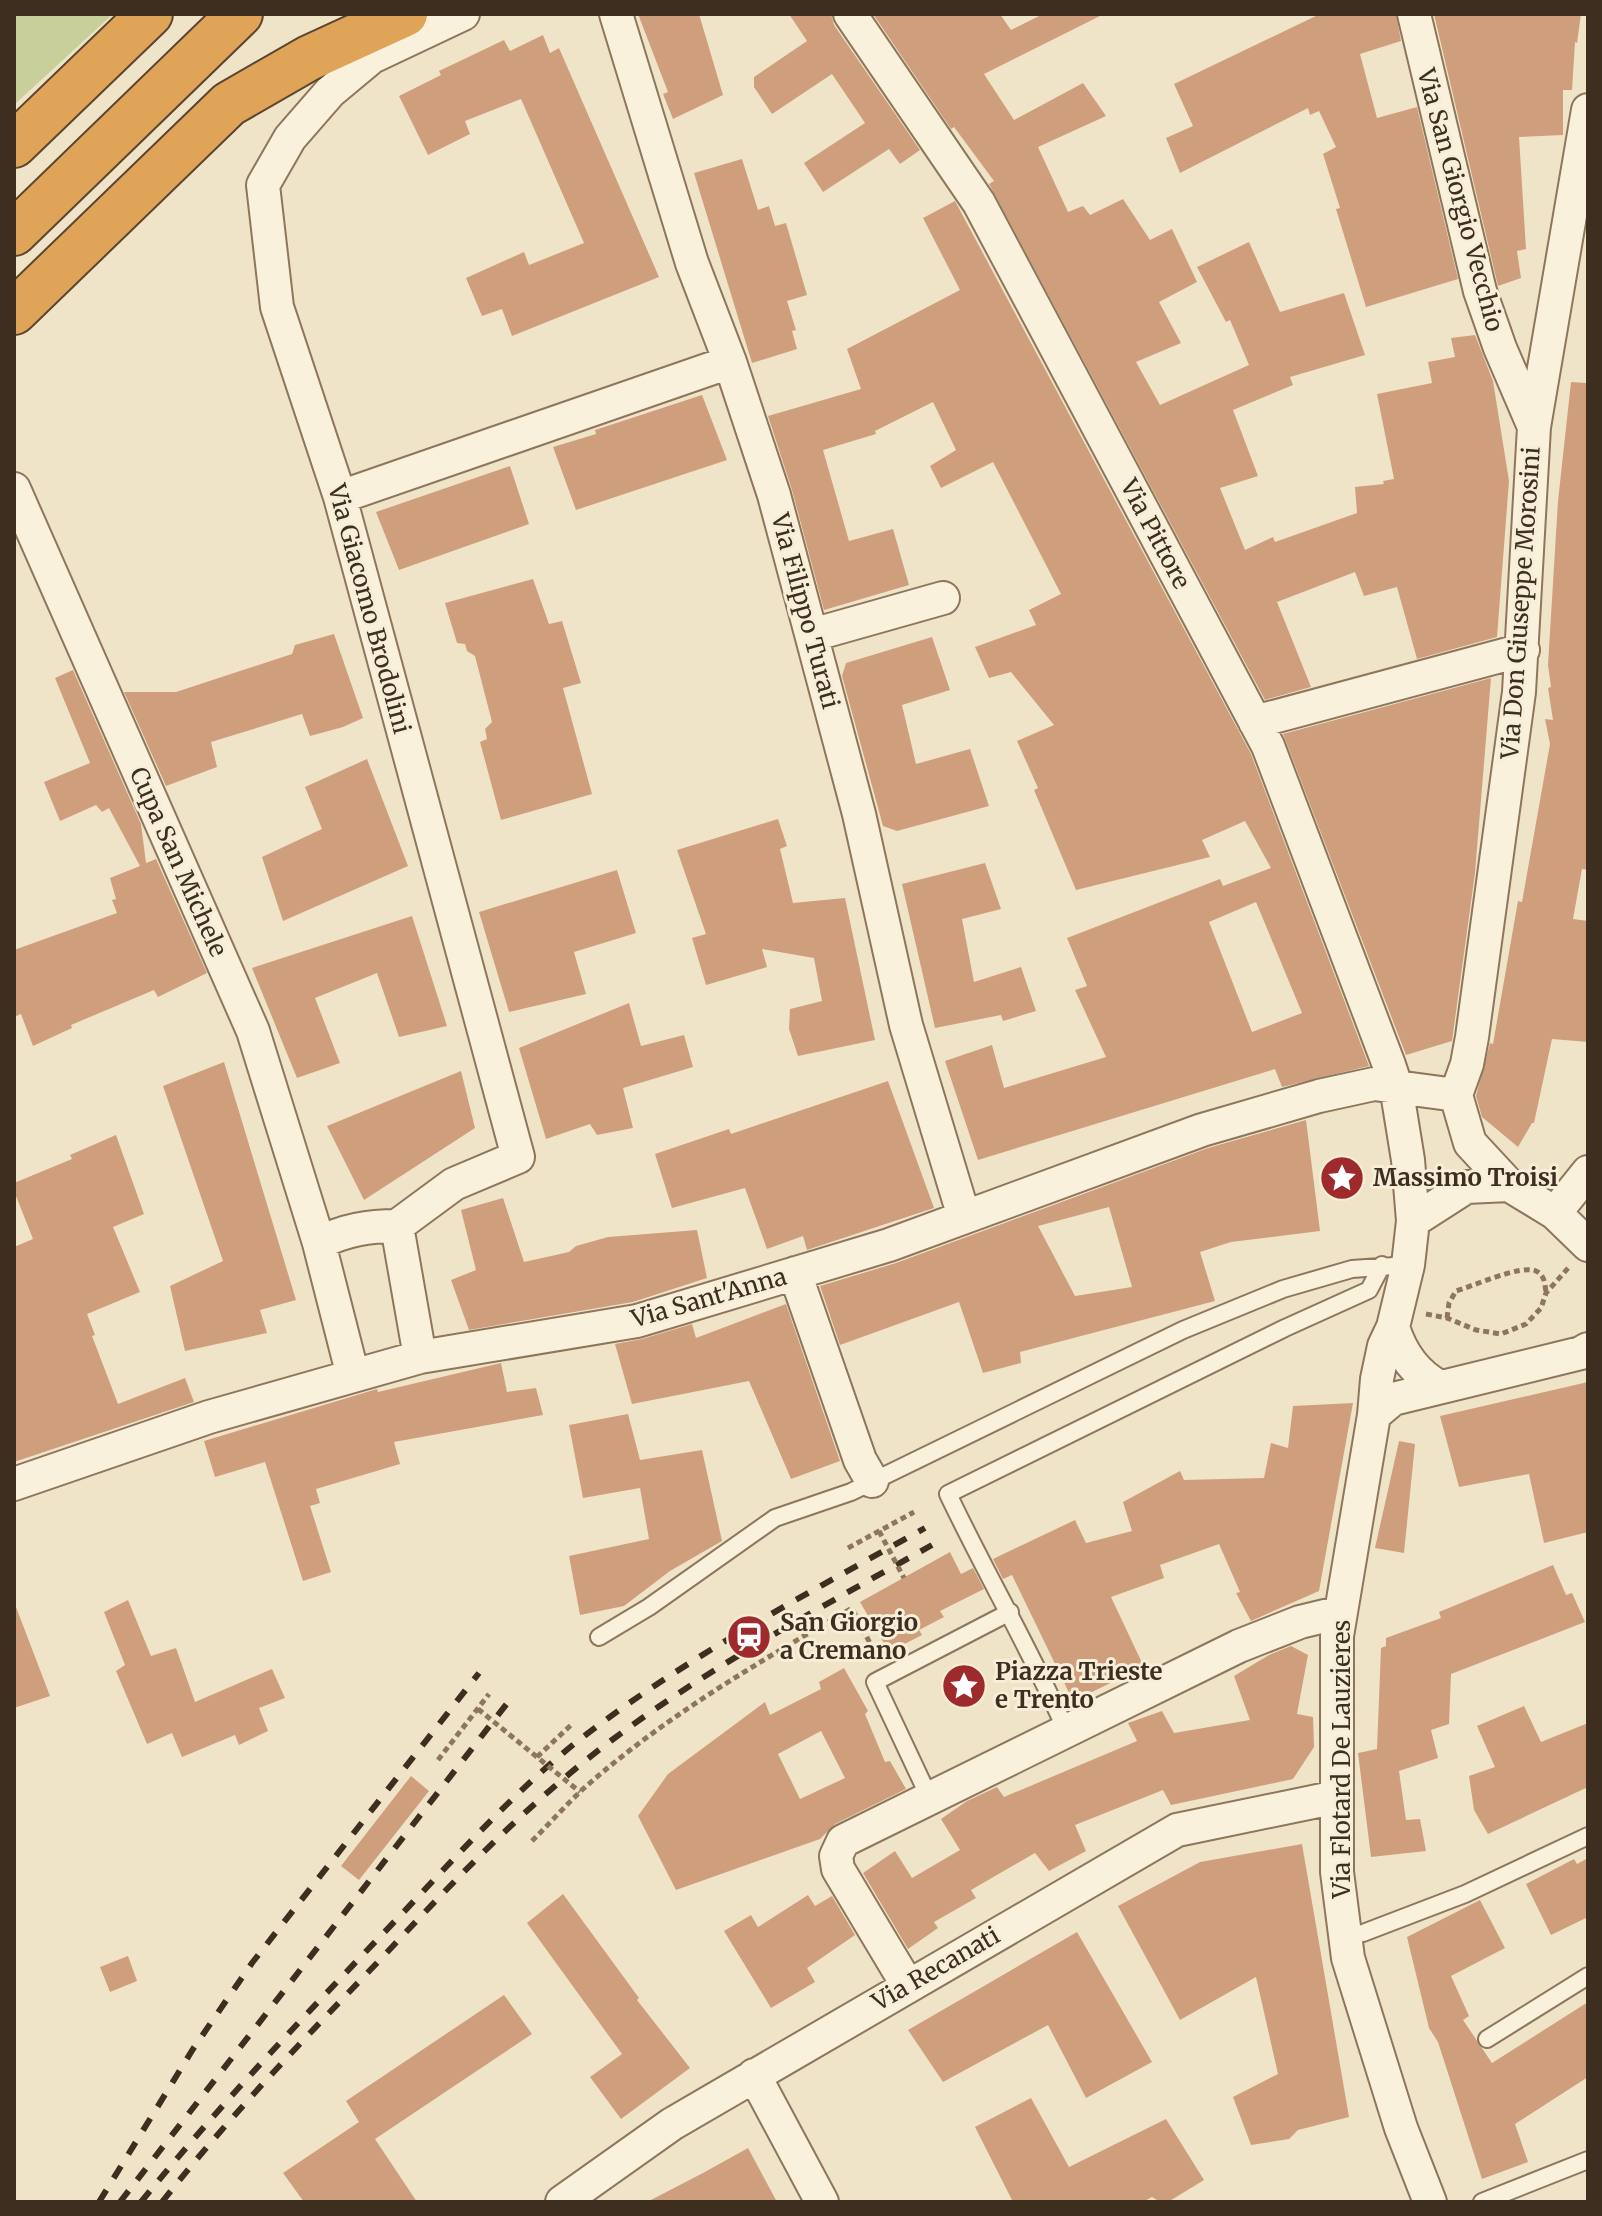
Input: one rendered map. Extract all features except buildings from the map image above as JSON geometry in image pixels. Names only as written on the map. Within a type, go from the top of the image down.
[{"type":"highway","points":[[14,145],[150,14]]},
{"type":"highway","points":[[14,233],[240,14]]},
{"type":"highway","points":[[14,312],[229,104],[309,58],[405,14]]},
{"type":"street","name":"Via Giacomo Brodolini","points":[[397,1226],[454,1184],[518,1157],[340,497],[277,307],[263,185],[290,138],[330,92],[372,57],[463,14]]},
{"type":"street","name":"Via Filippo Turati","points":[[616,14],[692,263],[730,362],[774,495],[859,814],[906,1025],[964,1217]]},
{"type":"street","name":"Via Pittore","points":[[850,14],[979,203],[1268,746],[1396,1086],[1408,1160],[1413,1221]]},
{"type":"street","name":"Via San Giorgio Vecchio","points":[[1414,14],[1480,291],[1500,348],[1534,427]]},
{"type":"street","name":"Via Don Giuseppe Morosini","points":[[1456,1095],[1472,1037],[1523,650],[1534,427],[1588,110]]},
{"type":"street","points":[[340,497],[730,362]]},
{"type":"street","name":"Cupa San Michele","points":[[14,489],[253,1031],[319,1243],[353,1376]]},
{"type":"street","points":[[812,635],[943,598]]},
{"type":"street","points":[[1255,722],[1523,650]]},
{"type":"street","name":"Via Sant'Anna","points":[[14,1484],[209,1417],[420,1357],[637,1321],[889,1245],[1202,1130],[1319,1096],[1374,1084],[1456,1095]]},
{"type":"street","points":[[1456,1095],[1470,1143],[1509,1185],[1555,1213],[1588,1245]]},
{"type":"street","points":[[1555,1213],[1588,1172]]},
{"type":"street","points":[[1413,1221],[1466,1187],[1509,1185]]},
{"type":"street","name":"Via Flotard De Lauzieres","points":[[1413,1221],[1395,1265],[1395,1318],[1384,1346],[1377,1379],[1374,1415],[1337,1636],[1337,1872],[1348,1958],[1401,2128],[1430,2202]]},
{"type":"street","points":[[319,1243],[341,1232],[370,1226],[397,1226],[420,1357]]},
{"type":"street","points":[[795,1273],[860,1460],[872,1481]]},
{"type":"street","points":[[1395,1318],[1405,1354],[1424,1378],[1440,1387]]},
{"type":"street","points":[[1374,1415],[1393,1399],[1588,1349]]},
{"type":"street","points":[[908,1986],[838,1869],[836,1856],[843,1841],[1239,1646],[1300,1622],[1341,1612]]},
{"type":"street","name":"Via Recanati","points":[[562,2202],[672,2124],[1177,1830],[1337,1797]]},
{"type":"street","points":[[754,2075],[822,2202]]},
{"type":"lane","points":[[599,1637],[649,1607],[775,1518],[851,1492],[1183,1330],[1283,1289],[1352,1269],[1395,1265]]},
{"type":"lane","points":[[1066,1730],[1010,1612],[979,1560],[948,1494],[1285,1328],[1369,1290],[1395,1265]]},
{"type":"lane","points":[[930,1799],[875,1682],[1010,1612]]},
{"type":"lane","points":[[1344,1937],[1363,1933],[1465,1894],[1588,1836]]},
{"type":"lane","points":[[1487,2039],[1588,1976]]},
{"type":"lane","points":[[1482,2202],[1588,2160]]},
{"type":"path","points":[[1395,1318],[1447,1318],[1476,1330],[1501,1334],[1526,1324],[1541,1308],[1546,1293],[1588,1245]]},
{"type":"path","points":[[1447,1318],[1449,1303],[1456,1291],[1526,1268],[1539,1272],[1544,1278],[1546,1293]]},
{"type":"path","points":[[848,1548],[914,1512]]},
{"type":"path","points":[[879,1531],[904,1578]]},
{"type":"path","points":[[532,1841],[580,1792],[664,1726],[783,1648],[852,1608],[862,1621],[887,1676]]},
{"type":"path","points":[[438,1760],[489,1694]]},
{"type":"path","points":[[478,1709],[580,1792]]},
{"type":"path","points":[[537,1757],[571,1725]]},
{"type":"green space","points":[[14,14],[113,14],[14,105]]},
{"type":"railway","points":[[141,2202],[298,2023],[483,1828],[550,1764],[615,1713],[701,1656],[925,1528]]},
{"type":"railway","points":[[162,2202],[293,2051],[461,1875],[549,1791],[612,1740],[689,1686],[932,1545]]},
{"type":"railway","points":[[99,2202],[193,2049],[252,1963],[479,1673]]},
{"type":"railway","points":[[120,2202],[512,1697]]},
{"type":"place","name":"Massimo Troisi","points":[[1342,1178]]},
{"type":"place","name":"San Giorgio a Cremano","points":[[749,1637]]},
{"type":"place","name":"Piazza Trieste e Trento","points":[[964,1686]]}]
